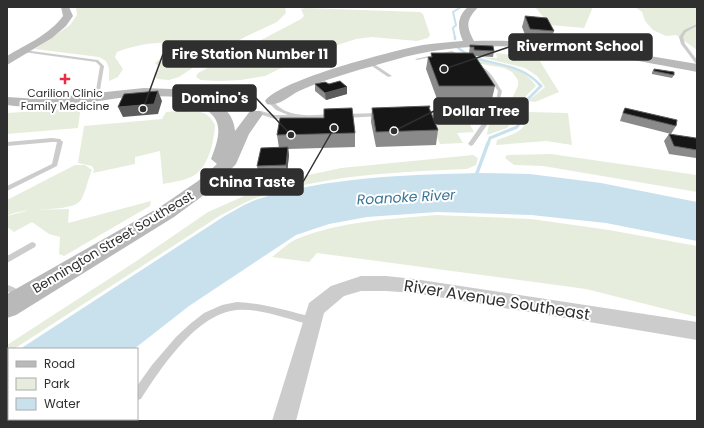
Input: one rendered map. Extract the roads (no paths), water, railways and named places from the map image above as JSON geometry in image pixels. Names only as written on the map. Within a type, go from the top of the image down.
[{"type":"main road","points":[[7,61],[62,24],[68,16],[65,7]]},
{"type":"main road","points":[[470,44],[462,19],[466,12],[474,7]]},
{"type":"main road","points":[[200,95],[236,118],[239,98],[285,92],[341,72],[415,50],[470,44],[580,50],[697,68]]},
{"type":"main road","points":[[143,91],[200,95],[262,96],[318,76],[341,72]]},
{"type":"main road","points":[[7,101],[34,103],[143,91],[166,90],[222,92],[262,96]]},
{"type":"main road","points":[[143,91],[203,102],[221,112],[228,124],[223,152],[213,177]]},
{"type":"main road","name":"Bennington Street Southeast","points":[[11,298],[167,212],[205,185],[227,164],[236,118],[258,114],[268,110],[262,96]]},
{"type":"street","name":"River Avenue Southeast","points":[[284,421],[316,309],[323,300],[334,292],[359,283],[375,282],[534,304],[697,331]]},
{"type":"lane","points":[[697,25],[685,31],[681,37],[683,44],[697,63]]},
{"type":"lane","points":[[24,51],[97,61],[102,66],[97,96]]},
{"type":"lane","points":[[418,59],[452,52],[464,59]]},
{"type":"lane","points":[[370,63],[390,76]]},
{"type":"lane","points":[[471,144],[492,113],[498,101],[500,91],[489,74],[477,65]]},
{"type":"lane","points":[[262,96],[276,109],[300,117]]},
{"type":"lane","points":[[416,114],[492,113]]},
{"type":"lane","points":[[258,114],[275,117],[386,115]]},
{"type":"lane","points":[[7,144],[52,140],[58,140],[60,142],[55,164],[7,188]]},
{"type":"lane","points":[[7,260],[32,245]]},
{"type":"lane","points":[[138,394],[171,350],[190,330],[207,317],[225,307],[248,307],[312,321]]},
{"type":"water","name":"Roanoke River","points":[[478,173],[530,174],[601,183],[697,202],[697,241],[606,223],[531,215],[437,212],[367,217],[329,224],[296,235],[189,306],[135,348],[22,348],[223,217],[258,199],[312,186],[366,178]]},
{"type":"water","points":[[7,357],[8,420],[42,420],[41,421],[7,421]]},
{"type":"waterway","points":[[455,38],[453,28],[456,25],[453,12],[461,7]]},
{"type":"waterway","points":[[457,47],[467,54],[488,62],[521,71],[540,85]]},
{"type":"waterway","points":[[488,144],[490,138],[517,127],[523,117],[525,102],[541,86],[540,85]]},
{"type":"waterway","points":[[479,178],[477,173],[488,143]]},
{"type":"place","name":"Rivermont School","points":[[444,69]]},
{"type":"place","name":"Carilion Clinic Family Medicine","points":[[65,79]]},
{"type":"place","name":"Fire Station Number 11","points":[[143,109]]},
{"type":"place","name":"China Taste","points":[[334,128]]},
{"type":"place","name":"Dollar Tree","points":[[394,131]]},
{"type":"place","name":"Domino's","points":[[291,135]]}]
